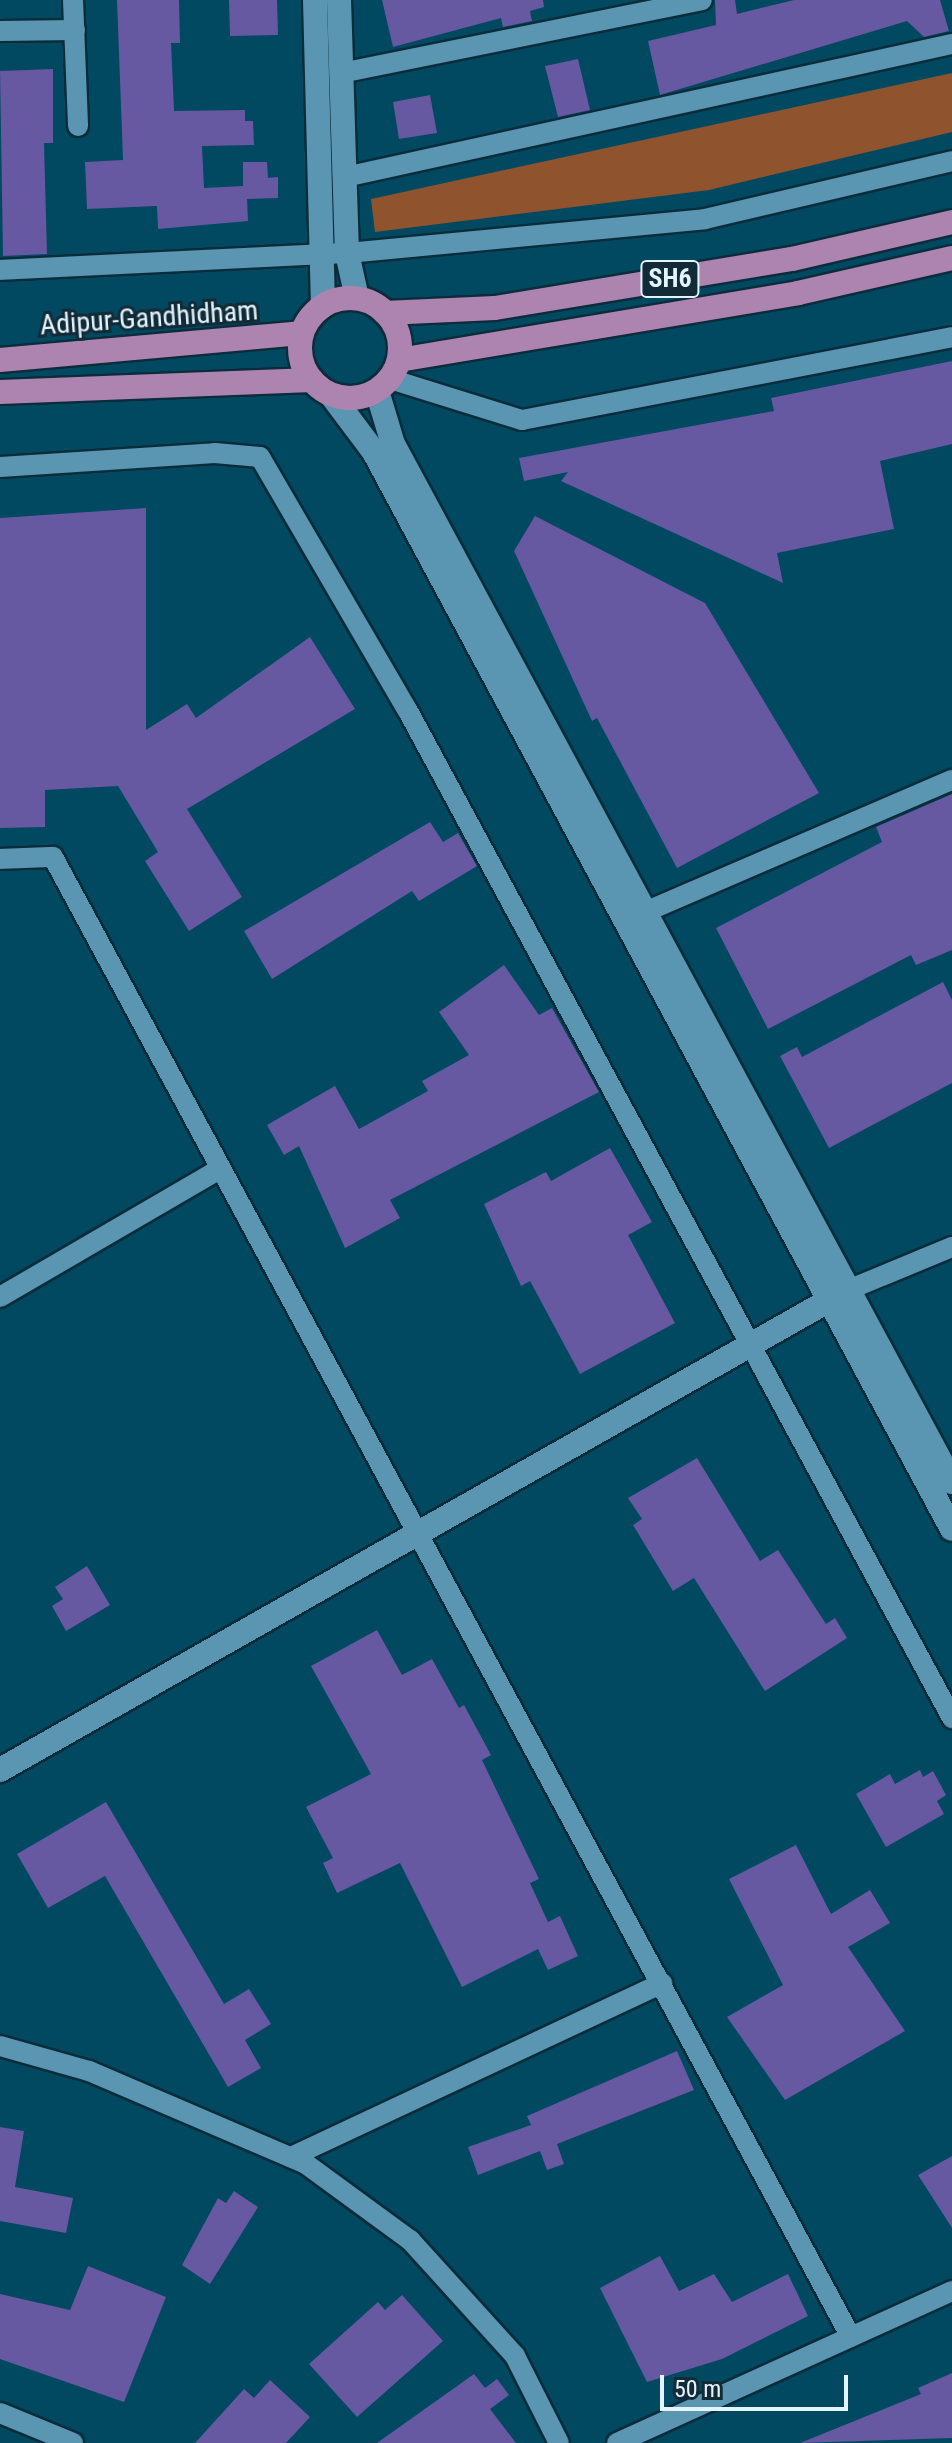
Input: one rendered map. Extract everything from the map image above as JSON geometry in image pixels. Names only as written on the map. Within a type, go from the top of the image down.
[{"type":"main road","name":"SH6","points":[[385,313],[495,308],[792,259],[952,222]]},
{"type":"main road","name":"SH6","points":[[332,396],[389,377],[952,258]]},
{"type":"main road","points":[[332,396],[312,380],[299,355],[301,333],[323,306],[357,298],[385,313],[400,342],[389,377]]},
{"type":"main road","name":"Adipur-Gandhidham","points":[[0,360],[301,333]]},
{"type":"main road","points":[[0,392],[312,380]]},
{"type":"street","points":[[73,0],[78,126]]},
{"type":"street","points":[[315,0],[323,306]]},
{"type":"street","points":[[339,0],[347,253],[357,298]]},
{"type":"street","points":[[341,73],[702,0]]},
{"type":"street","points":[[0,31],[75,30]]},
{"type":"street","points":[[345,177],[952,44]]},
{"type":"street","points":[[0,270],[347,253],[705,219],[952,161]]},
{"type":"street","points":[[952,337],[522,420],[389,377],[393,444],[645,912],[952,1529]]},
{"type":"street","points":[[332,396],[374,452],[838,1295],[952,1482]]},
{"type":"street","points":[[0,467],[260,457],[408,711],[952,1718]]},
{"type":"street","points":[[645,912],[952,780]]},
{"type":"street","points":[[0,859],[53,857],[420,1532],[851,2337]]},
{"type":"street","points":[[0,1297],[220,1169]]},
{"type":"street","points":[[0,1770],[838,1295],[952,1247]]},
{"type":"street","points":[[291,2157],[662,1983]]},
{"type":"street","points":[[0,2046],[89,2071],[291,2157],[410,2240],[515,2356],[559,2443]]},
{"type":"street","points":[[617,2443],[952,2291]]},
{"type":"street","points":[[0,2413],[73,2443]]},
{"type":"shaded area","points":[[952,73],[952,132],[709,190],[375,232],[371,199]]},
{"type":"building","points":[[117,0],[179,0],[180,43],[171,43],[174,111],[245,110],[245,121],[253,121],[254,145],[202,146],[204,188],[243,186],[243,162],[267,162],[268,178],[278,177],[278,198],[247,199],[248,221],[158,229],[157,206],[87,209],[85,162],[123,160]]},
{"type":"building","points":[[229,0],[277,0],[278,35],[230,36]]},
{"type":"building","points":[[382,0],[543,0],[544,7],[530,11],[532,21],[503,27],[501,18],[393,47]]},
{"type":"building","points":[[715,0],[735,0],[737,14],[794,0],[940,0],[949,31],[924,37],[907,21],[660,95],[648,41],[716,25]]},
{"type":"building","points":[[578,59],[590,110],[558,117],[545,66]]},
{"type":"building","points":[[53,69],[53,143],[44,143],[47,254],[3,256],[0,71]]},
{"type":"building","points":[[430,95],[437,133],[399,139],[393,102]]},
{"type":"building","points":[[952,361],[952,444],[880,461],[894,529],[777,553],[783,583],[561,481],[568,472],[524,481],[519,458],[774,411],[771,398]]},
{"type":"building","points":[[146,508],[146,730],[187,704],[196,718],[310,637],[355,709],[187,809],[242,897],[189,931],[145,861],[158,852],[118,786],[45,790],[45,827],[0,828],[0,518]]},
{"type":"building","points":[[535,516],[705,603],[819,793],[677,868],[597,718],[592,721],[514,551]]},
{"type":"building","points":[[952,794],[952,950],[916,965],[911,955],[768,1029],[716,928],[882,842],[876,827]]},
{"type":"building","points":[[430,822],[443,842],[458,833],[477,866],[419,901],[412,891],[272,979],[244,931]]},
{"type":"building","points":[[504,965],[539,1015],[552,1008],[599,1092],[390,1200],[400,1218],[345,1248],[299,1146],[284,1155],[267,1125],[335,1086],[359,1129],[428,1091],[422,1081],[469,1055],[439,1012]]},
{"type":"building","points":[[943,982],[952,1000],[952,1083],[829,1148],[780,1056],[797,1047],[802,1057]]},
{"type":"building","points":[[610,1148],[652,1222],[628,1235],[675,1323],[580,1374],[530,1281],[521,1286],[484,1204],[546,1172],[551,1181]]},
{"type":"building","points":[[697,1458],[760,1561],[778,1550],[826,1624],[835,1618],[847,1638],[765,1691],[694,1578],[673,1591],[633,1525],[642,1519],[628,1498]]},
{"type":"building","points":[[87,1566],[110,1605],[66,1631],[52,1606],[63,1599],[55,1587]]},
{"type":"building","points":[[377,1630],[402,1675],[432,1659],[459,1708],[464,1705],[491,1755],[482,1760],[539,1879],[530,1883],[548,1922],[560,1916],[578,1956],[548,1970],[538,1949],[462,1987],[400,1863],[337,1893],[323,1863],[333,1858],[306,1807],[371,1774],[311,1666]]},
{"type":"building","points":[[920,1770],[923,1777],[933,1771],[946,1795],[937,1801],[944,1814],[886,1847],[856,1794],[890,1774],[895,1784]]},
{"type":"building","points":[[106,1802],[224,2004],[249,1989],[271,2024],[245,2040],[261,2068],[228,2087],[105,1876],[48,1908],[17,1854]]},
{"type":"building","points":[[796,1845],[831,1914],[870,1890],[890,1923],[848,1947],[905,2031],[785,2100],[727,2017],[783,1985],[729,1879]]},
{"type":"building","points":[[677,2051],[694,2090],[557,2144],[564,2164],[547,2170],[540,2151],[478,2175],[468,2147],[531,2125],[527,2116]]},
{"type":"building","points":[[0,2127],[24,2131],[15,2187],[73,2198],[66,2233],[0,2221]]},
{"type":"building","points":[[952,2156],[952,2228],[918,2175]]},
{"type":"building","points":[[234,2191],[258,2207],[210,2284],[182,2265],[218,2198],[226,2203]]},
{"type":"building","points":[[660,2256],[679,2291],[714,2274],[732,2302],[788,2274],[808,2316],[722,2359],[647,2382],[600,2288]]},
{"type":"building","points":[[88,2266],[166,2297],[124,2402],[0,2359],[0,2294],[70,2310]]},
{"type":"building","points":[[402,2295],[443,2341],[357,2417],[309,2364],[378,2302],[385,2310]]},
{"type":"building","points":[[952,2373],[952,2438],[800,2443],[921,2394],[918,2388]]},
{"type":"building","points":[[474,2374],[485,2388],[497,2379],[509,2395],[490,2409],[516,2443],[377,2443]]},
{"type":"building","points":[[270,2380],[310,2417],[286,2443],[195,2443],[244,2389],[254,2398]]}]
